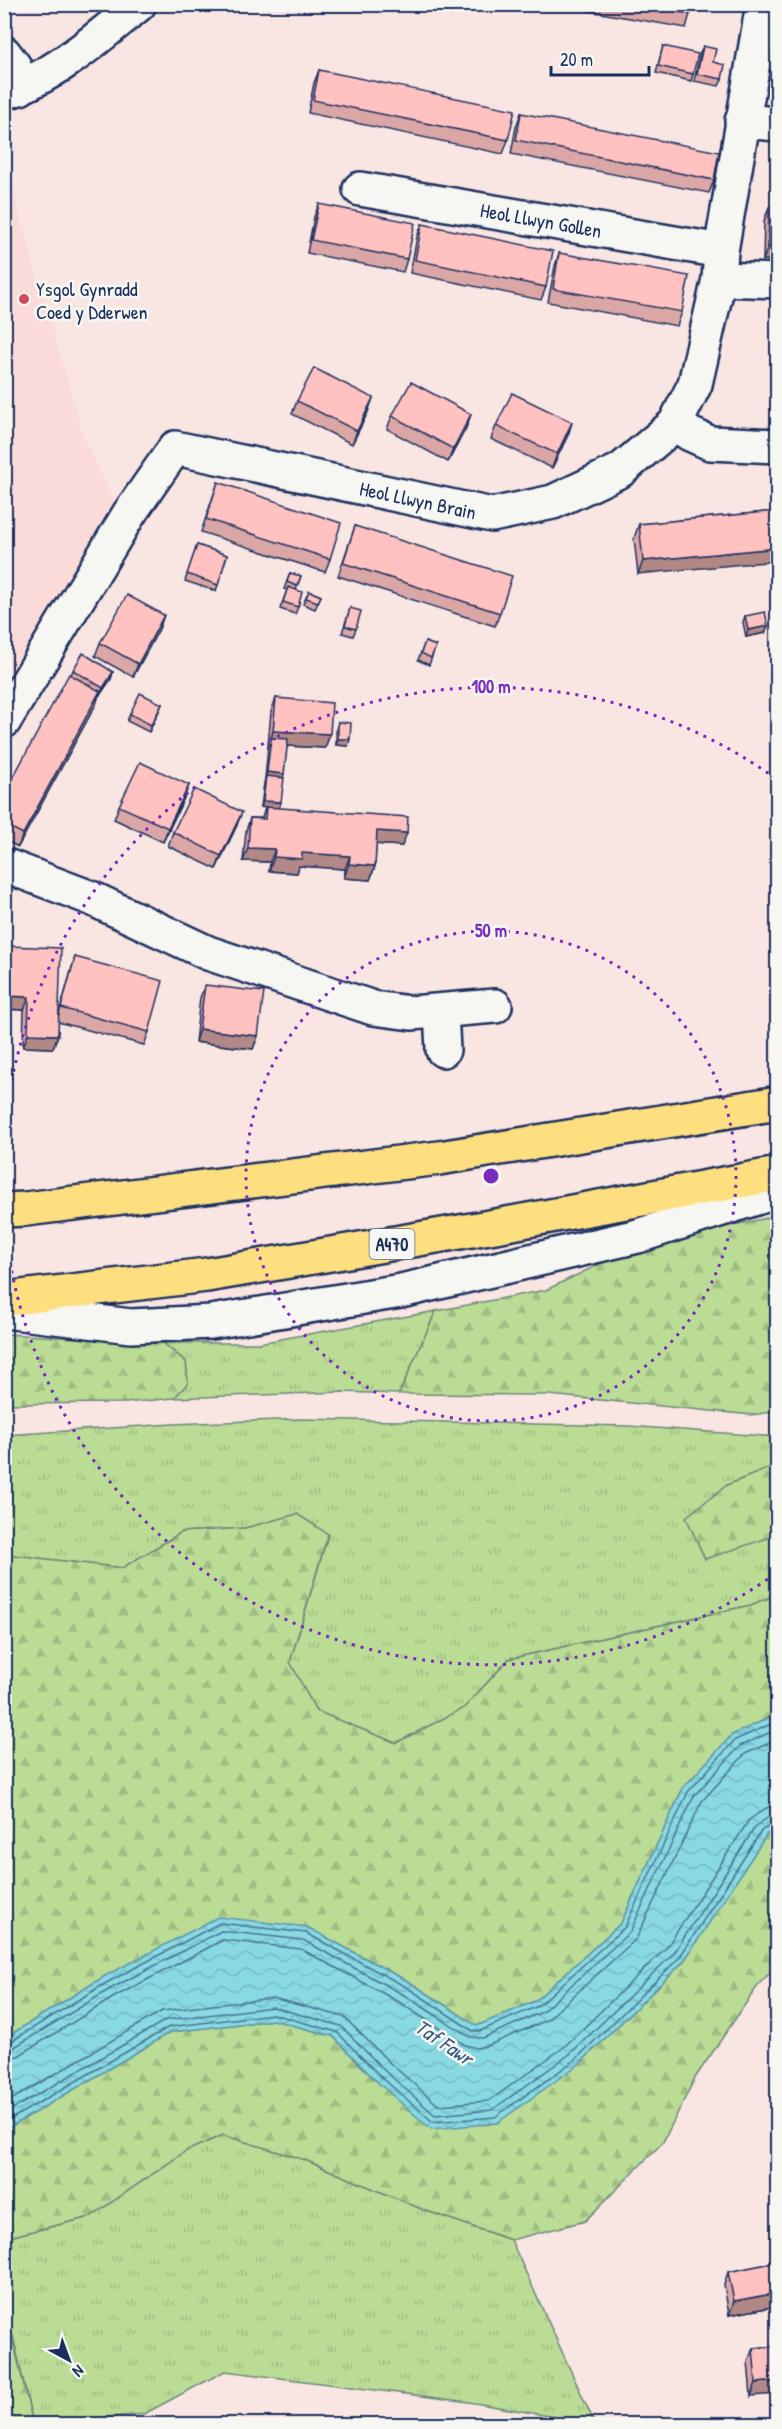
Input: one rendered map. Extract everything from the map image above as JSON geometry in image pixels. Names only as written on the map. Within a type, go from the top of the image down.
[{"type":"highway","points":[[4,1210],[439,1158],[777,1103]]},
{"type":"highway","name":"A470","points":[[4,1299],[207,1275],[501,1225],[777,1174]]},
{"type":"street","points":[[12,91],[94,43],[139,4]]},
{"type":"street","name":"Heol Llwyn Brain","points":[[4,721],[129,514],[175,448],[492,515],[553,502],[621,470],[675,424],[695,384],[720,265],[763,4]]},
{"type":"street","points":[[4,53],[14,66],[12,91]]},
{"type":"street","points":[[742,122],[777,123]]},
{"type":"street","name":"Heol Llwyn Gollen","points":[[360,189],[720,265],[777,281]]},
{"type":"street","points":[[675,424],[690,435],[710,443],[777,446]]},
{"type":"street","points":[[4,865],[92,898],[208,954],[373,1008],[411,1013],[495,1006]]},
{"type":"street","points":[[441,1011],[443,1050]]},
{"type":"street","points":[[728,1111],[777,1088]]},
{"type":"street","points":[[4,1311],[131,1326],[212,1322],[401,1292],[638,1236],[777,1191]]},
{"type":"shaded area","name":"Ysgol Gynradd Coed y Dderwen","points":[[4,159],[84,438],[117,506],[5,679]]},
{"type":"green space","points":[[777,1216],[777,1411],[752,1415],[549,1395],[399,1394],[436,1311],[546,1290],[639,1245]]},
{"type":"green space","points":[[436,1311],[399,1394],[342,1392],[174,1398],[188,1383],[186,1362],[163,1343],[259,1343]]},
{"type":"green space","points":[[5,1334],[163,1343],[186,1362],[188,1383],[174,1398],[125,1403],[5,1404]]},
{"type":"green space","points":[[302,1419],[628,1426],[777,1437],[777,1465],[727,1485],[770,1537],[777,1535],[777,1594],[751,1605],[509,1659],[464,1708],[396,1743],[316,1711],[290,1662],[328,1535],[297,1514],[245,1528],[182,1532],[123,1568],[5,1554],[5,1435],[173,1424]]},
{"type":"green space","points":[[777,1465],[777,1535],[705,1559],[686,1517],[727,1485]]},
{"type":"green space","points":[[297,1514],[328,1534],[290,1662],[316,1711],[396,1743],[464,1708],[509,1659],[751,1605],[777,1594],[777,1714],[732,1735],[683,1788],[621,1923],[535,2001],[477,2026],[411,1983],[307,1927],[105,1976],[5,2038],[5,1554],[122,1568],[182,1532],[245,1528]]},
{"type":"green space","points":[[777,1827],[777,1966],[759,1984],[695,2078],[663,2142],[585,2221],[511,2240],[424,2210],[305,2160],[223,2135],[186,2151],[90,2217],[5,2238],[5,2130],[171,2032],[273,2020],[333,2036],[376,2081],[579,2064],[684,1961],[767,1834]]},
{"type":"green space","points":[[223,2135],[305,2160],[424,2210],[511,2240],[595,2424],[469,2402],[225,2371],[144,2414],[33,2424],[13,2336],[5,2338],[5,2238],[90,2217],[186,2151]]},
{"type":"green space","points":[[12,2336],[33,2424],[5,2424],[5,2338]]},
{"type":"water","name":"Taf Fawr","points":[[777,1714],[777,1827],[767,1834],[684,1961],[579,2064],[497,2123],[431,2129],[376,2081],[333,2036],[273,2020],[171,2032],[5,2130],[5,2038],[105,1976],[218,1917],[307,1927],[411,1983],[477,2026],[535,2001],[621,1923],[683,1788],[732,1735]]},
{"type":"building","points":[[437,4],[455,4],[455,8]]},
{"type":"building","points":[[632,4],[692,4],[690,14]]},
{"type":"building","points":[[663,46],[698,54],[693,74],[658,66]]},
{"type":"building","points":[[703,46],[716,49],[713,62],[725,65],[722,79],[697,74]]},
{"type":"building","points":[[319,70],[515,110],[508,140],[313,100]]},
{"type":"building","points":[[521,113],[719,152],[714,180],[516,140]]},
{"type":"building","points":[[319,204],[415,223],[407,259],[311,240]]},
{"type":"building","points":[[769,207],[777,207],[777,247],[768,247]]},
{"type":"building","points":[[422,224],[553,251],[546,287],[415,260]]},
{"type":"building","points":[[559,253],[689,276],[682,312],[553,289]]},
{"type":"building","points":[[314,368],[373,398],[357,431],[297,401]]},
{"type":"building","points":[[411,382],[471,414],[453,449],[392,416]]},
{"type":"building","points":[[512,393],[572,422],[557,454],[496,426]]},
{"type":"building","points":[[218,482],[341,523],[330,559],[206,519]]},
{"type":"building","points":[[777,511],[777,548],[643,561],[639,524]]},
{"type":"building","points":[[355,526],[512,576],[500,613],[343,563]]},
{"type":"building","points":[[197,545],[227,555],[218,585],[187,574]]},
{"type":"building","points":[[290,573],[301,576],[297,586],[287,582]]},
{"type":"building","points":[[288,587],[302,592],[298,607],[283,602]]},
{"type":"building","points":[[309,591],[321,596],[318,602],[306,598]]},
{"type":"building","points":[[127,595],[164,615],[138,664],[100,643]]},
{"type":"building","points":[[350,608],[361,611],[356,629],[345,626]]},
{"type":"building","points":[[765,612],[768,626],[748,630],[745,616]]},
{"type":"building","points":[[425,642],[436,646],[431,658],[421,653]]},
{"type":"building","points":[[83,653],[113,672],[103,688],[73,670]]},
{"type":"building","points":[[69,674],[100,691],[23,834],[4,824],[4,794]]},
{"type":"building","points":[[140,693],[162,704],[151,725],[130,714]]},
{"type":"building","points":[[276,698],[332,703],[330,734],[273,731]]},
{"type":"building","points":[[338,722],[351,723],[350,739],[338,739]]},
{"type":"building","points":[[271,738],[288,739],[284,774],[267,772]]},
{"type":"building","points":[[140,762],[189,785],[168,828],[119,806]]},
{"type":"building","points":[[266,776],[284,778],[281,802],[263,801]]},
{"type":"building","points":[[194,789],[242,812],[221,856],[173,832]]},
{"type":"building","points":[[266,807],[408,817],[407,833],[377,831],[375,866],[349,864],[350,856],[302,853],[302,859],[274,857],[275,849],[248,848],[250,818],[265,819]]},
{"type":"building","points":[[7,946],[61,948],[58,1035],[28,1034],[29,997],[5,996]]},
{"type":"building","points":[[75,957],[163,981],[149,1032],[61,1008]]},
{"type":"building","points":[[205,985],[264,992],[258,1036],[199,1029]]},
{"type":"building","points":[[777,2262],[777,2293],[734,2301],[728,2272]]},
{"type":"building","points":[[777,2346],[777,2381],[756,2383],[753,2348]]},
{"type":"place","name":"Ysgol Gynradd Coed y Dderwen","points":[[24,299]]}]
